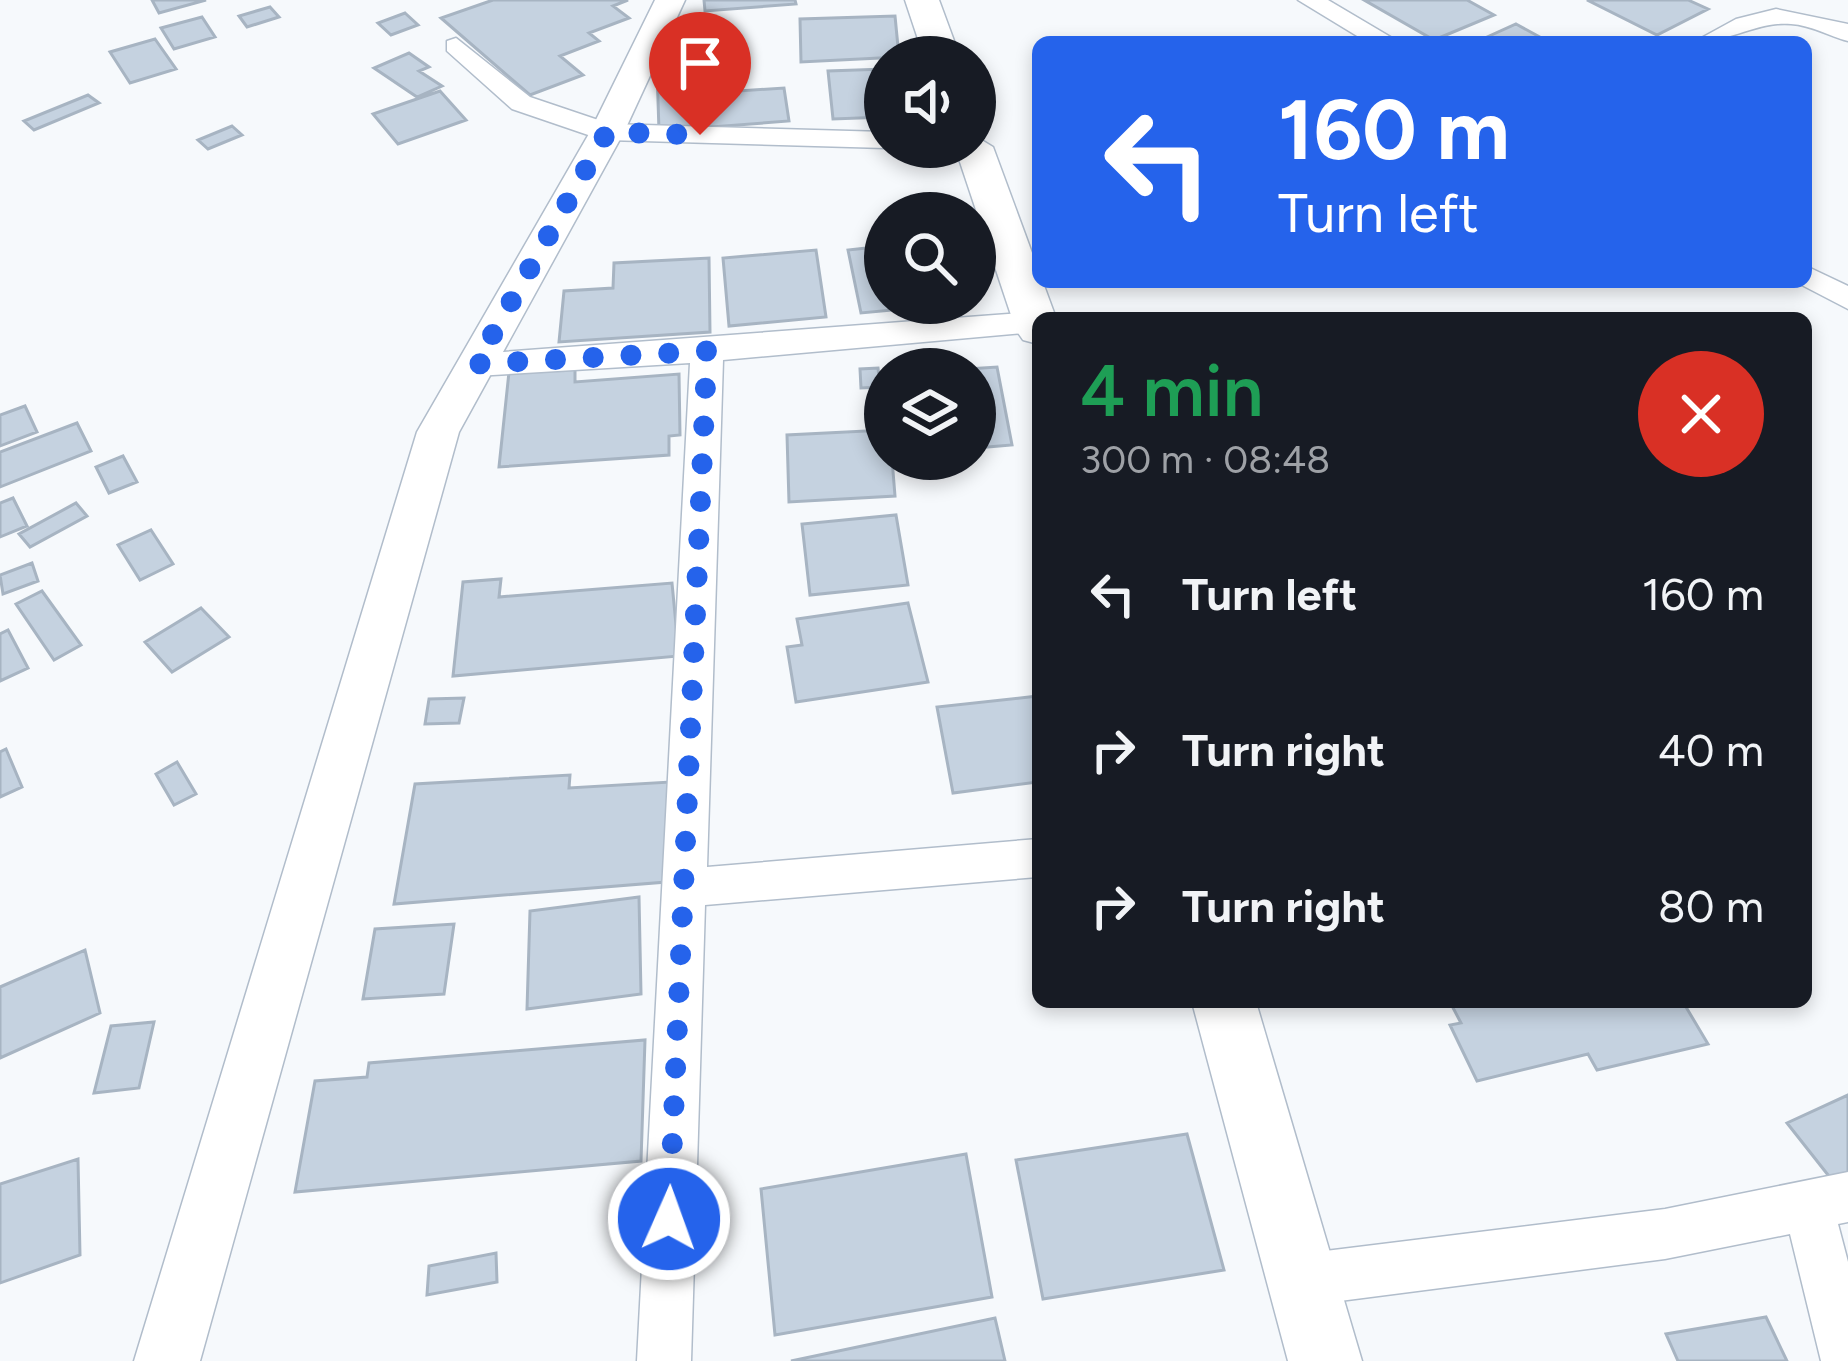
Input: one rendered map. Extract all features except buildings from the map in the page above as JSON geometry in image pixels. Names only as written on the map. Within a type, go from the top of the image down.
[{"type":"main road","points":[[922,0],[935,36]]},
{"type":"main road","points":[[981,168],[1032,312]]},
{"type":"main road","points":[[1226,1008],[1325,1361]]},
{"type":"street","points":[[167,1361],[438,433],[607,132],[670,0]]},
{"type":"street","points":[[1310,0],[1375,36]]},
{"type":"street","points":[[1719,36],[1756,17],[1782,12],[1848,33]]},
{"type":"street","points":[[455,46],[521,103],[607,132],[864,139]]},
{"type":"street","points":[[1812,278],[1848,298]]},
{"type":"street","points":[[476,364],[1032,326]]},
{"type":"street","points":[[664,1361],[680,888],[707,351]]},
{"type":"street","points":[[680,888],[1032,859]]},
{"type":"street","points":[[1301,1280],[1665,1234],[1828,1202],[1848,1361]]},
{"type":"route","points":[[669,1219],[707,351],[476,364],[607,132],[700,135]]}]
